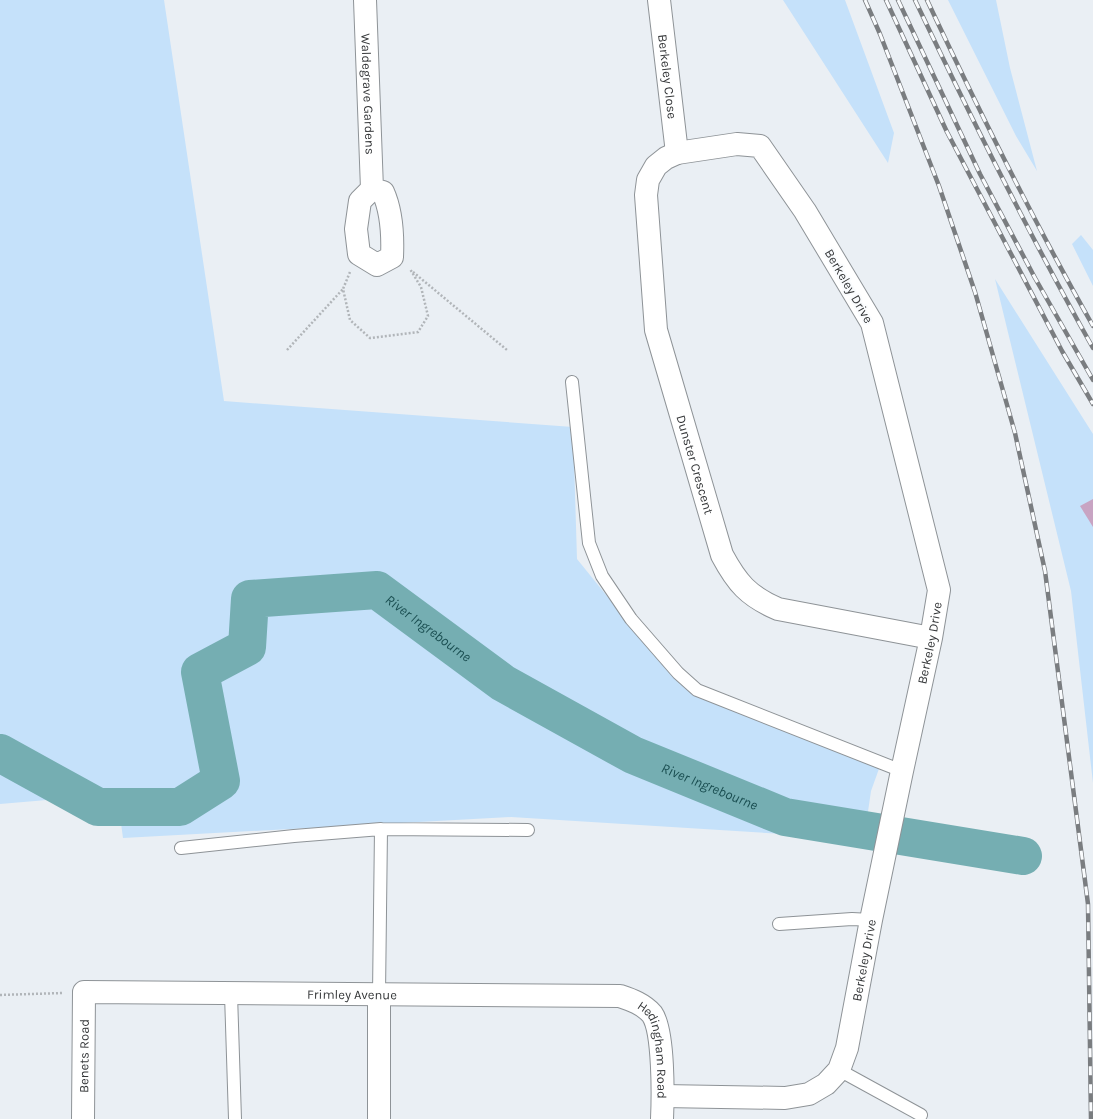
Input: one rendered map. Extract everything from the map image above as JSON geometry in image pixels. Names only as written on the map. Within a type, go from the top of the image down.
[{"type":"street","name":"Waldegrave Gardens","points":[[365,0],[372,189]]},
{"type":"street","name":"Berkeley Close","points":[[659,0],[677,153]]},
{"type":"street","name":"Berkeley Drive","points":[[663,1096],[785,1098],[809,1094],[826,1084],[839,1070],[847,1048],[871,920],[931,638],[939,590],[872,323],[805,211],[760,146],[737,144],[677,153]]},
{"type":"street","name":"Dunster Crescent","points":[[677,153],[666,158],[656,166],[648,180],[646,195],[656,330],[722,555],[732,574],[746,590],[762,602],[778,609],[931,638]]},
{"type":"street","points":[[372,189],[383,192],[388,203],[393,235],[392,257],[377,265],[360,254],[356,229],[360,202],[372,189]]},
{"type":"street","name":"Frimley Avenue","points":[[84,992],[620,996]]},
{"type":"street","name":"Benets Road","points":[[83,1119],[84,992]]},
{"type":"street","points":[[379,994],[379,1119]]},
{"type":"street","name":"Hedingham Road","points":[[620,996],[636,1001],[652,1015],[660,1037],[663,1096],[662,1119]]},
{"type":"lane","points":[[572,382],[589,543],[602,576],[631,619],[678,673],[697,690],[900,781]]},
{"type":"lane","points":[[379,994],[380,829]]},
{"type":"lane","points":[[181,848],[380,829],[528,830]]},
{"type":"lane","points":[[779,924],[852,919],[871,920]]},
{"type":"lane","points":[[232,994],[235,1119]]},
{"type":"lane","points":[[839,1070],[921,1115]]},
{"type":"path","points":[[287,350],[343,289],[347,277],[360,254]]},
{"type":"path","points":[[343,289],[350,320],[370,338],[418,332],[428,316],[421,287],[407,264],[392,257]]},
{"type":"path","points":[[411,271],[507,350]]},
{"type":"path","points":[[0,995],[84,992]]},
{"type":"shaded area","points":[[0,0],[164,0],[224,401],[573,427],[577,559],[671,675],[861,755],[880,766],[871,791],[864,839],[511,817],[123,838],[117,794],[0,804]]},
{"type":"shaded area","points":[[783,0],[845,0],[894,133],[888,163]]},
{"type":"shaded area","points":[[948,0],[996,0],[1010,68],[1037,171],[1016,136]]},
{"type":"shaded area","points":[[1081,235],[1093,250],[1093,286],[1072,244]]},
{"type":"shaded area","points":[[995,279],[1093,434],[1093,783],[1071,591]]},
{"type":"building","points":[[1093,499],[1093,527],[1080,506]]},
{"type":"waterway","name":"River Ingrebourne","points":[[0,753],[98,807],[180,807],[221,781],[200,672],[247,647],[250,599],[377,590],[503,683],[633,755],[785,817],[1023,856]]},
{"type":"railway","points":[[865,0],[880,34],[939,186],[975,292],[1015,433],[1045,571],[1088,904],[1091,1119]]},
{"type":"railway","points":[[886,0],[947,132],[1062,351],[1093,404]]},
{"type":"railway","points":[[898,0],[980,174],[1035,278],[1093,380]]},
{"type":"railway","points":[[915,0],[1001,176],[1093,348]]},
{"type":"railway","points":[[927,0],[1007,165],[1093,326]]}]
